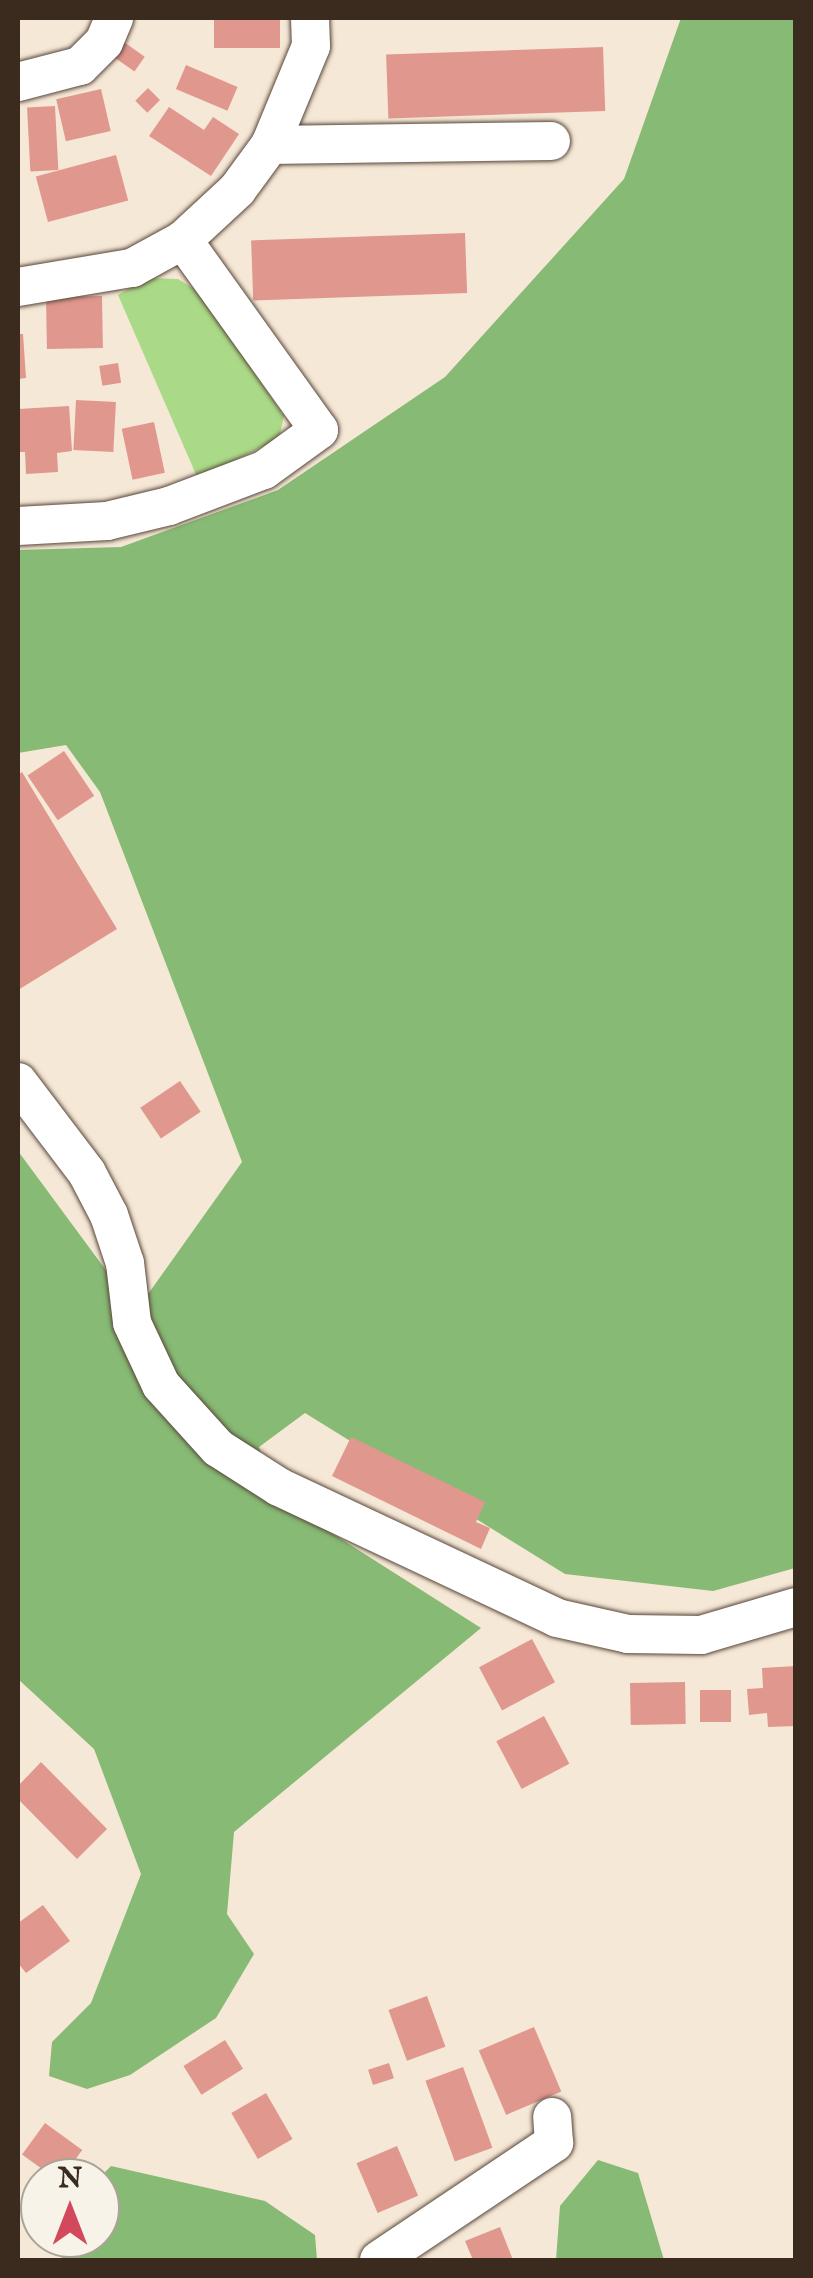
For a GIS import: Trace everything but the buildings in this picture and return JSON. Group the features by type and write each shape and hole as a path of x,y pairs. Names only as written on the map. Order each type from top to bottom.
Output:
{"street":[{"path":"18,82 80,66 104,42 114,18"},
{"path":"18,286 132,268 183,240 237,190 270,144 311,46 310,18"},
{"path":"270,144 551,141"},
{"path":"18,526 107,520 169,506 264,470 319,430 183,240"},
{"path":"18,1082 110,1215 125,1263 132,1323 161,1385 218,1448 280,1486 557,1618 628,1634 701,1635 796,1607"},
{"path":"379,2260 554,2142 552,2117"}],"green space":[{"path":"681,18 795,18 795,1568 713,1591 565,1574 305,1413 259,1447 275,1497 481,1628 234,1832 227,1914 254,1954 216,2018 130,2075 87,2089 49,2076 52,2042 91,2003 141,1874 94,1749 18,1679 18,1151 136,1311 242,1162 100,792 66,745 18,753 18,550 121,547 278,490 445,377 624,179"},
{"path":"148,278 178,279 199,292 284,416 279,438 198,479 118,295"},
{"path":"598,2160 638,2173 664,2260 556,2260 560,2206"},
{"path":"120,2168 265,2201 315,2235 317,2260 61,2260 120,2258"}]}
